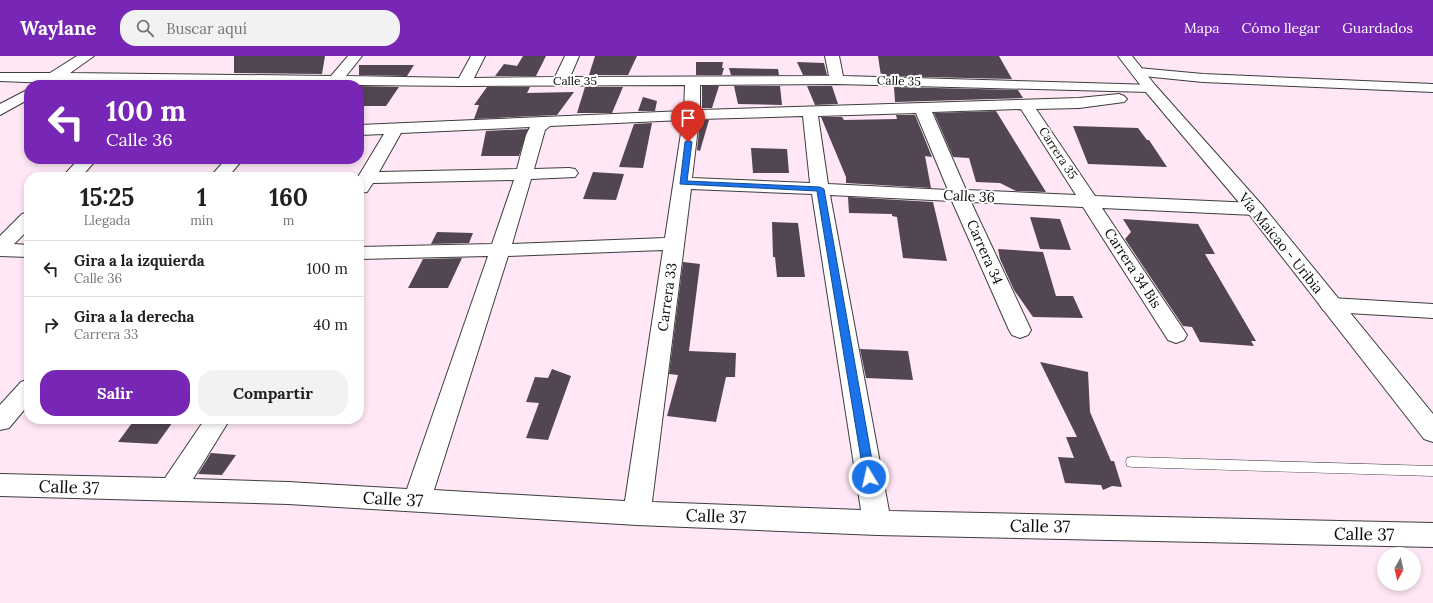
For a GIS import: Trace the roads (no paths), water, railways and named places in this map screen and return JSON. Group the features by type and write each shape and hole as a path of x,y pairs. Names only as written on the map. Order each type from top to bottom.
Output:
{"street":[{"path":"50,80 88,56"},
{"path":"336,80 355,56"},
{"path":"464,82 478,56"},
{"path":"561,81 572,56"},
{"path":"832,56 837,80"},
{"name":"Vía Maicao - Uribia","path":"1125,56 1153,91 1255,209 1433,432"},
{"path":"1138,72 1203,78 1433,88"},
{"name":"Calle 35","path":"0,77 36,80"},
{"name":"Calle 35","path":"364,81 837,80 1153,91"},
{"name":"Carrera 33","path":"637,513 692,115 693,81"},
{"name":"Calle 35","path":"364,130 692,115 1079,103 1153,91"},
{"path":"0,110 24,96"},
{"name":"Carrera 35","path":"1026,105 1089,201"},
{"name":"Carrera 34","path":"922,108 959,196 1020,330"},
{"path":"810,112 820,189 877,523"},
{"path":"417,500 524,176 534,135 538,127 547,121"},
{"path":"364,183 395,129"},
{"path":"76,172 84,164"},
{"path":"223,172 231,164"},
{"path":"364,185 569,173"},
{"name":"Calle 36","path":"683,183 1255,209"},
{"name":"Carrera 34 Bis","path":"1089,201 1176,335"},
{"path":"0,248 24,223"},
{"path":"364,253 675,244"},
{"path":"0,248 24,250"},
{"path":"1331,305 1433,311"},
{"path":"0,421 24,394"},
{"path":"172,490 215,424"},
{"name":"Calle 37","path":"0,485 288,493 637,513 877,523 1433,535"}],"lane":[{"path":"1132,462 1433,471"}]}
